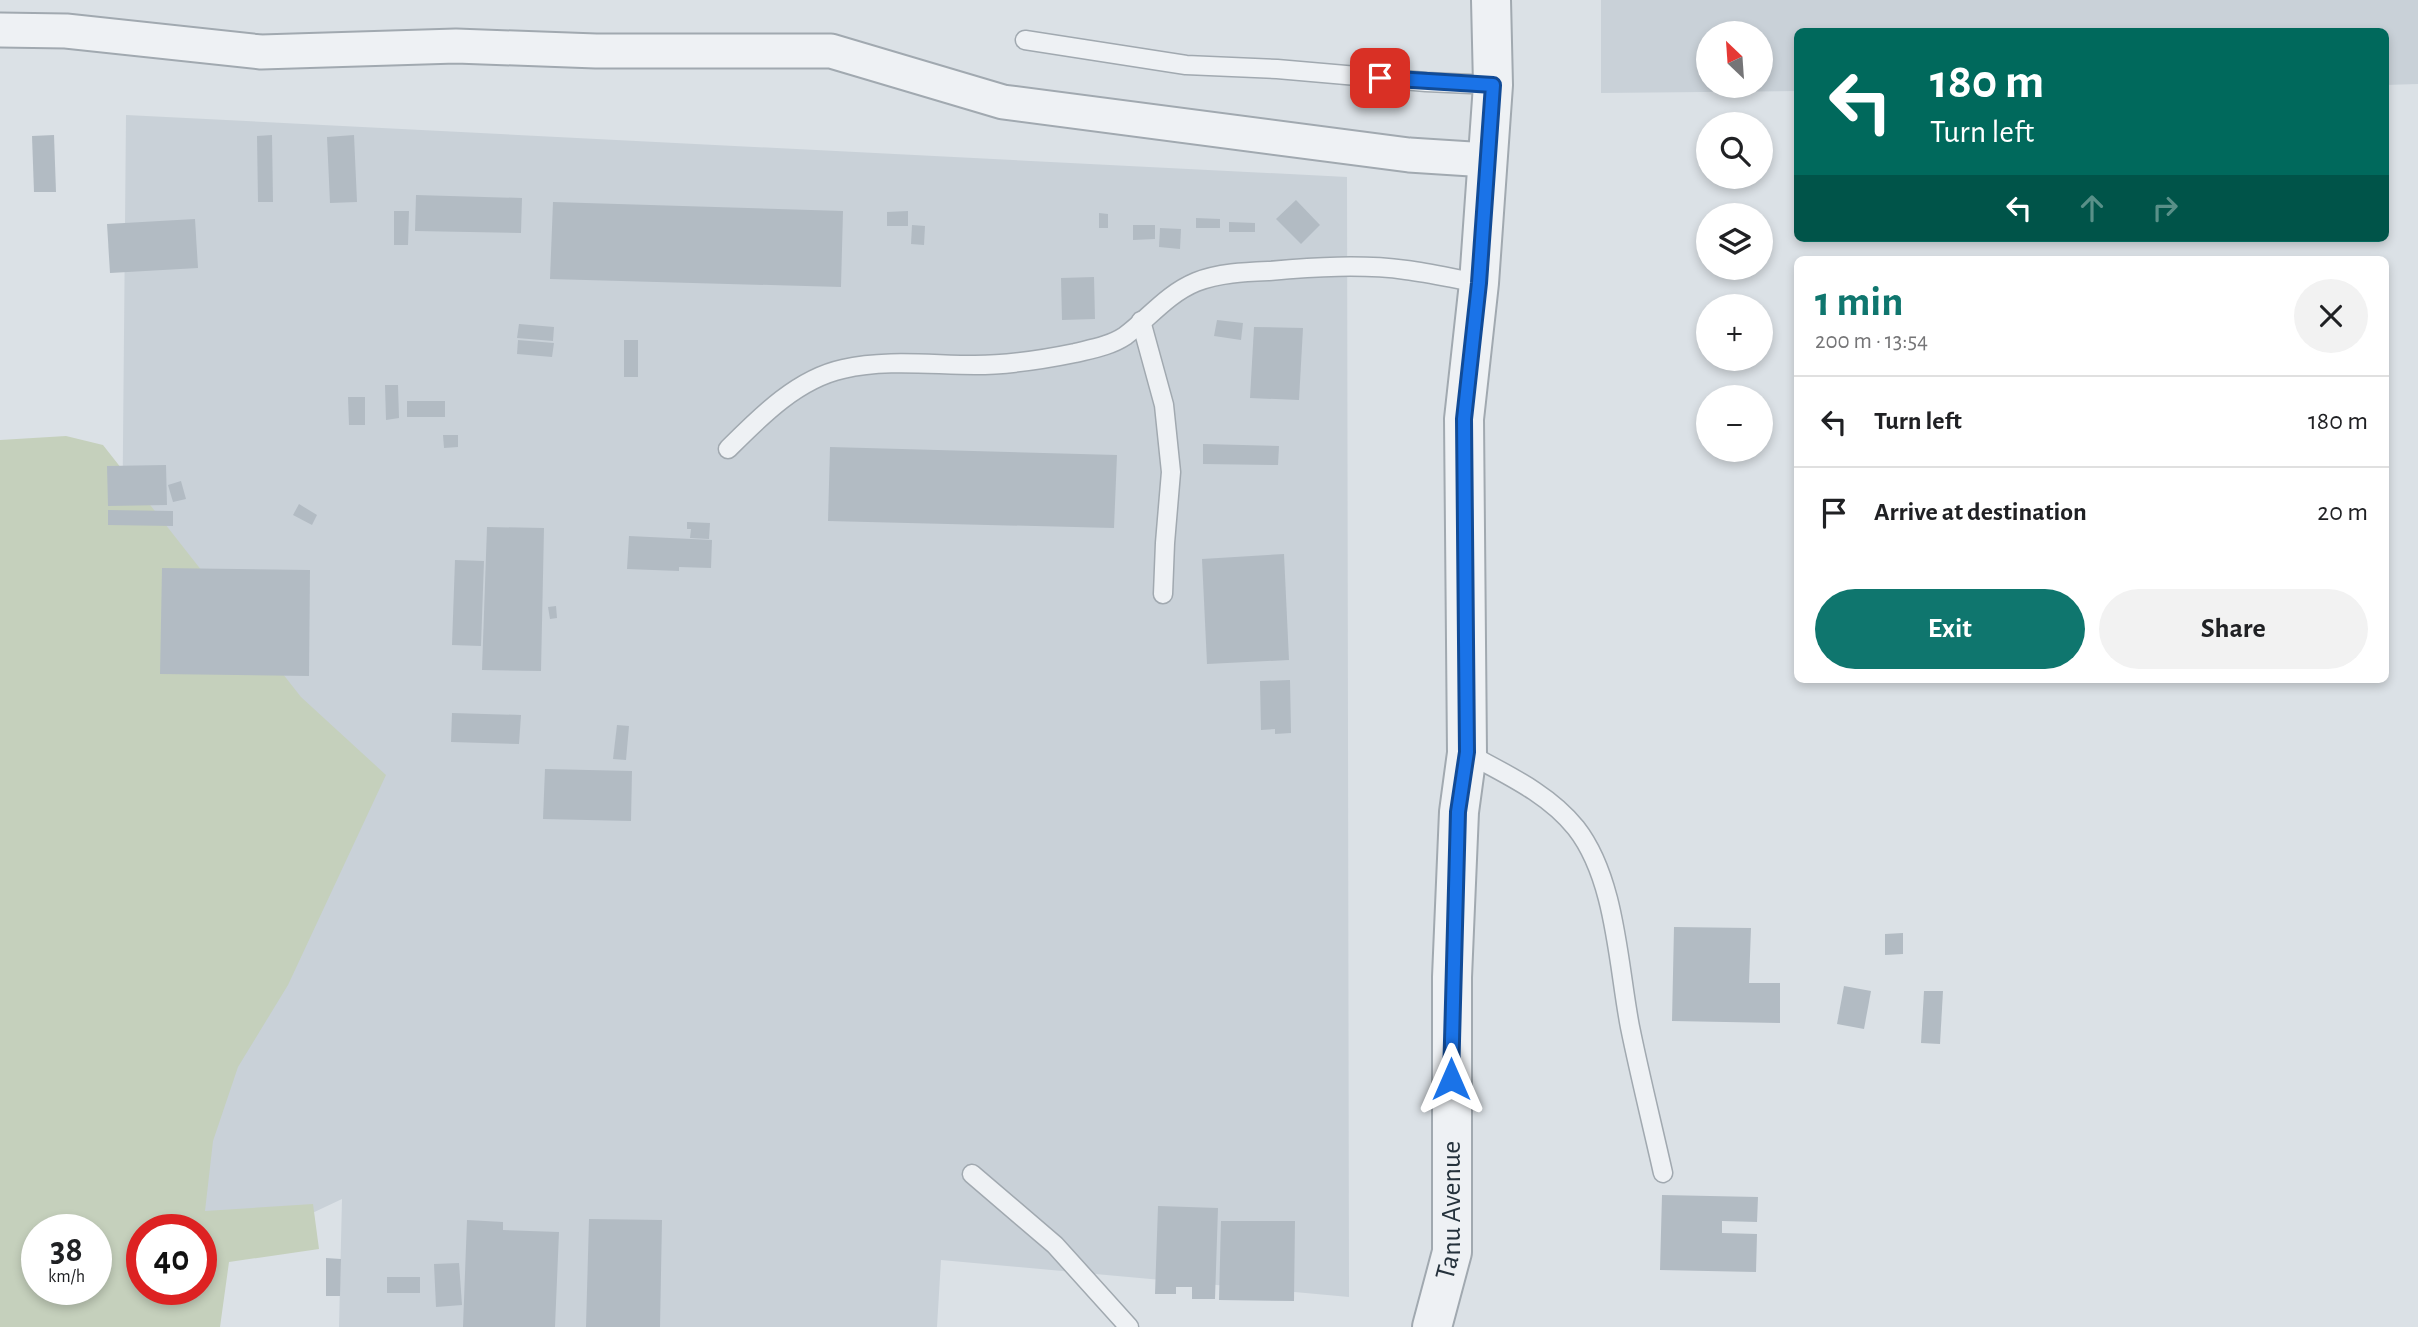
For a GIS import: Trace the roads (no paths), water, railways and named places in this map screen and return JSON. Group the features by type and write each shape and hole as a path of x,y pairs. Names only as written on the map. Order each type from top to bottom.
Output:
{"street":[{"name":"Tanu Avenue","path":"1432,1327 1452,1252 1452,977 1458,812 1467,752 1464,419 1479,283 1493,85 1491,0"},
{"path":"0,30 66,31 261,52 456,46 609,52 831,51 1003,102 1409,155 1487,160"}],"lane":[{"path":"1026,40 1186,65 1493,85"},
{"path":"728,449 761,416 787,396 842,369 874,364 1026,363 1112,343 1179,291 1196,282 1230,274 1367,267 1406,270 1479,283"},
{"path":"1141,321 1164,405 1171,461 1163,594"},
{"path":"1467,752 1534,790 1566,817 1581,836 1597,868 1614,922 1631,1031 1663,1173"},
{"path":"972,1174 1055,1245 1129,1327"}]}
